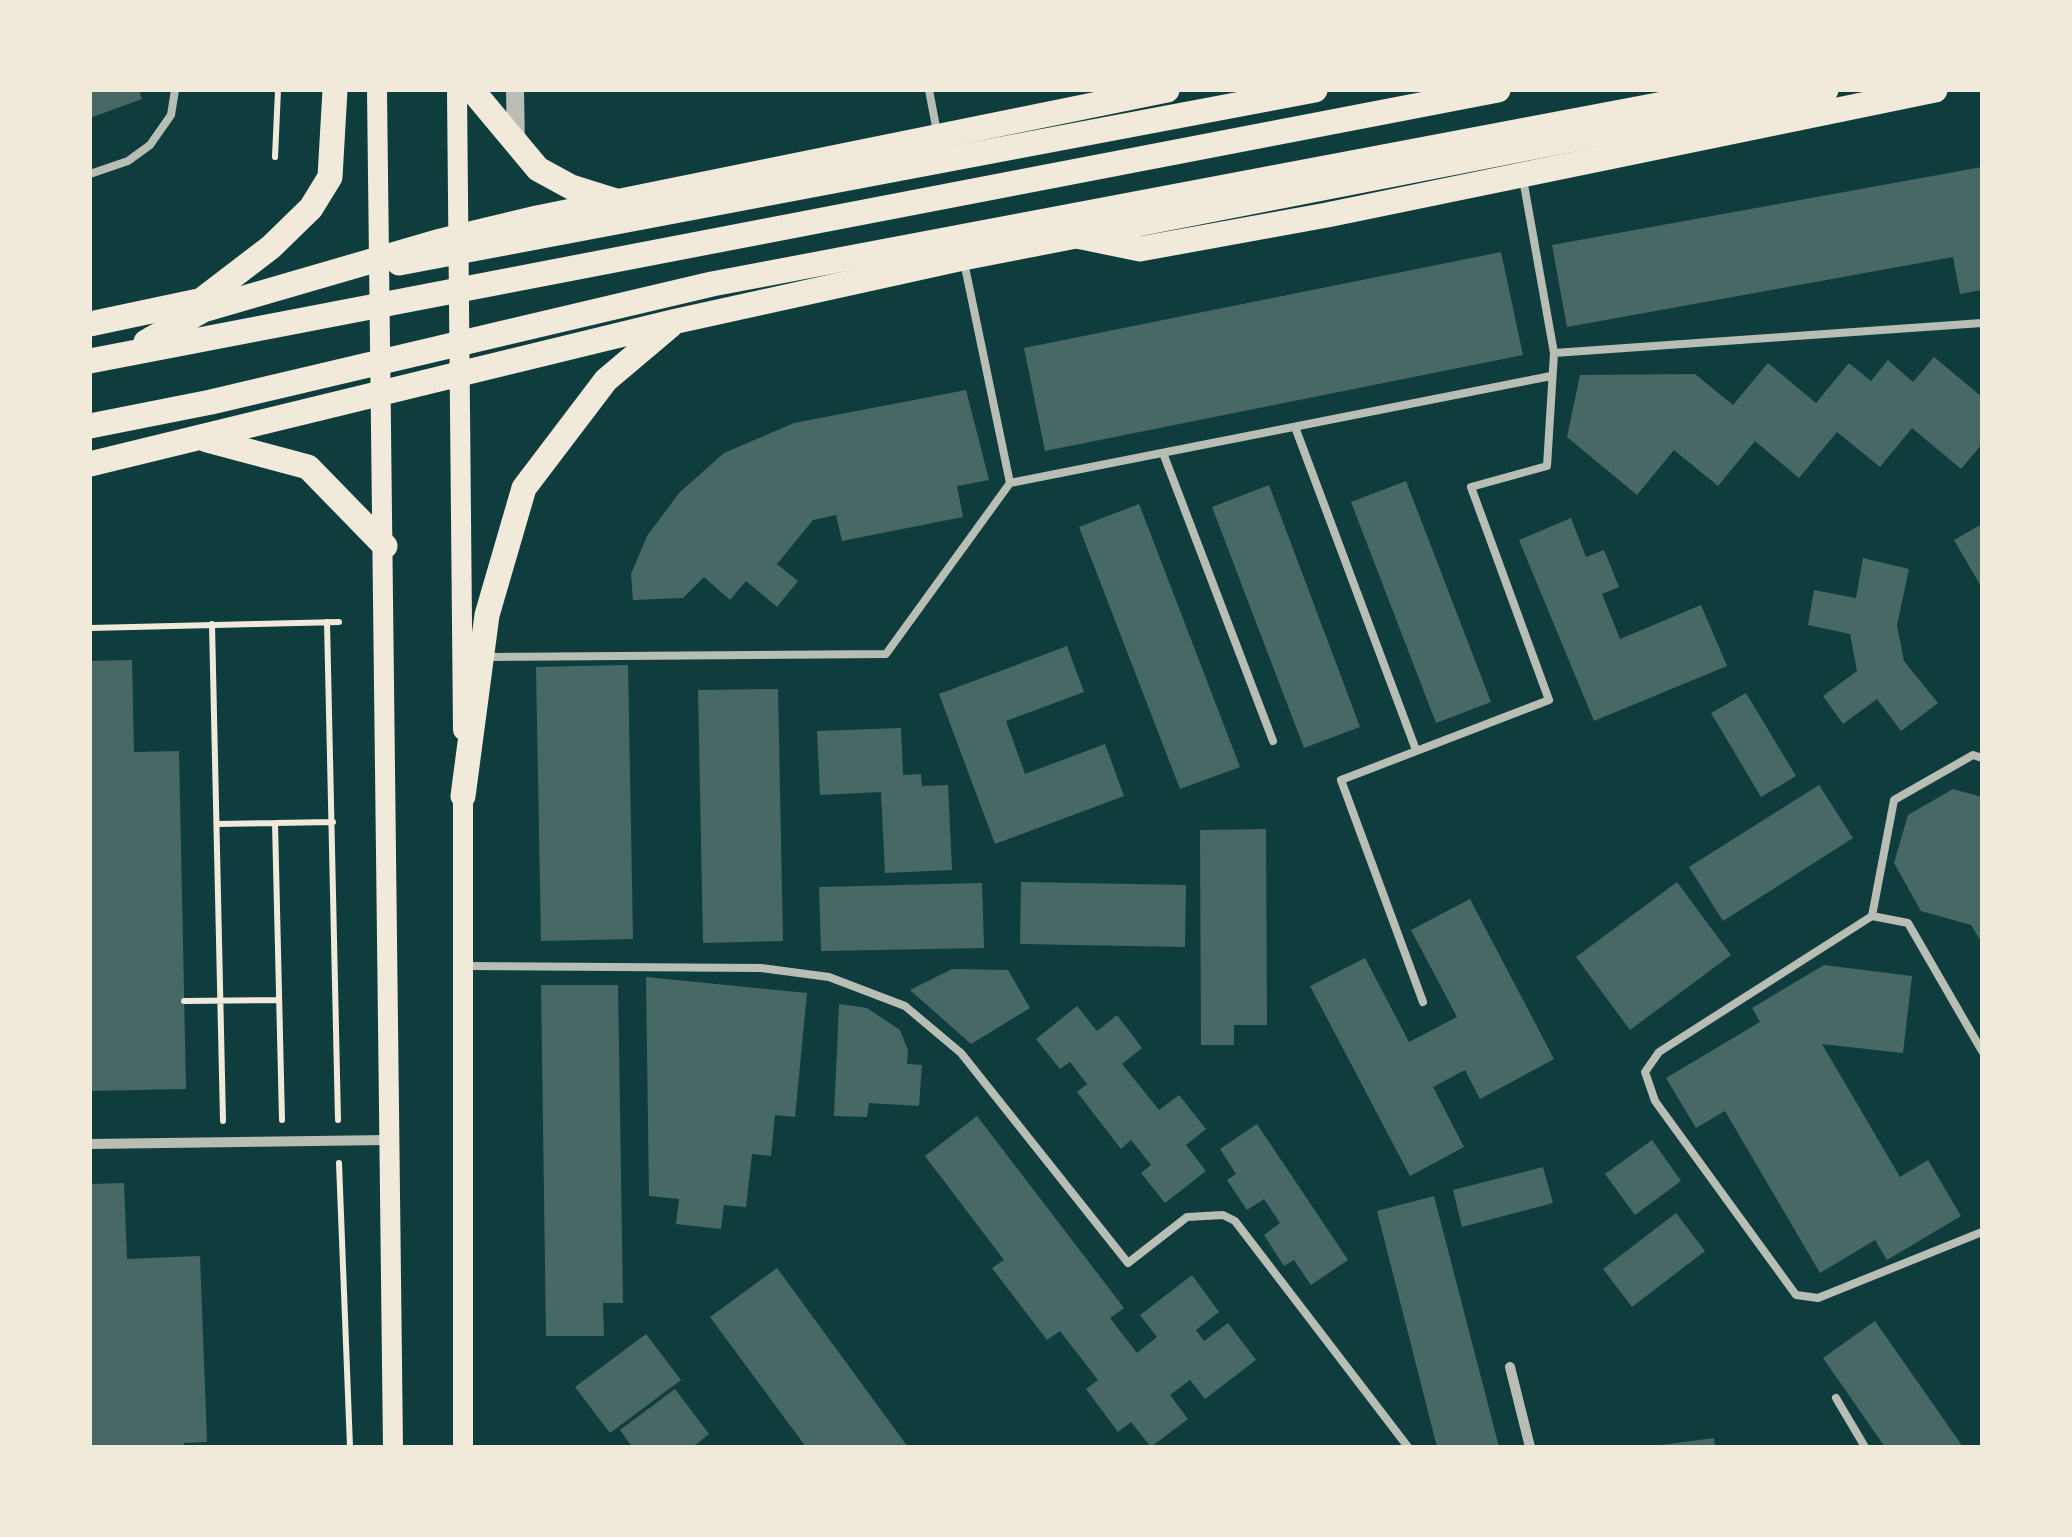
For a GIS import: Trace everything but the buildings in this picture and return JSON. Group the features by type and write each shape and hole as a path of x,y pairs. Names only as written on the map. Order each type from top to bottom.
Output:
{"main road":[{"path":"201,300 271,247 311,208 330,176 334,90"},
{"path":"376,90 393,1447"},
{"path":"457,90 462,376 463,1447"},
{"path":"472,90 538,169 571,187 655,213"},
{"path":"127,352 203,310 405,250 537,218 1167,90"},
{"path":"90,324 655,213 1315,90"},
{"path":"90,361 1498,90"},
{"path":"90,426 211,402 712,284 1737,90"},
{"path":"90,464 677,321 963,258 1826,90"},
{"path":"1072,235 1140,249 1327,215 1935,90"},
{"path":"463,796 487,615 524,488 606,380 677,321"},
{"path":"202,439 308,467 384,546"}],"street":[{"path":"516,147 518,91"},
{"path":"90,1144 390,1140"},
{"path":"1510,1367 1530,1447"}],"lane":[{"path":"90,174 128,160 150,145 171,114 175,90"},
{"path":"928,90 942,161"},
{"path":"1423,1002 1341,780 1549,700 1471,487 1547,466 1554,353 1518,150"},
{"path":"963,258 1010,483"},
{"path":"1554,353 1982,323"},
{"path":"482,658 886,654 1010,483 1551,376"},
{"path":"1295,427 1416,750"},
{"path":"1163,453 1274,740"},
{"path":"1872,916 1894,800 1973,755 1982,758"},
{"path":"1982,1050 1908,923 1872,916 1659,1052 1647,1065 1645,1082 1796,1294 1818,1298 1982,1232"},
{"path":"463,966 761,968 830,977 905,1006 962,1053 1128,1263 1187,1217 1223,1215 1235,1221 1408,1447"},
{"path":"1836,1398 1865,1447"}],"path":[{"path":"275,157 278,90"},
{"path":"327,622 338,1140 350,1447"},
{"path":"90,628 339,622"},
{"path":"212,624 223,1142"},
{"path":"216,824 333,822"},
{"path":"275,823 283,1141"},
{"path":"184,1001 279,1000"}]}
